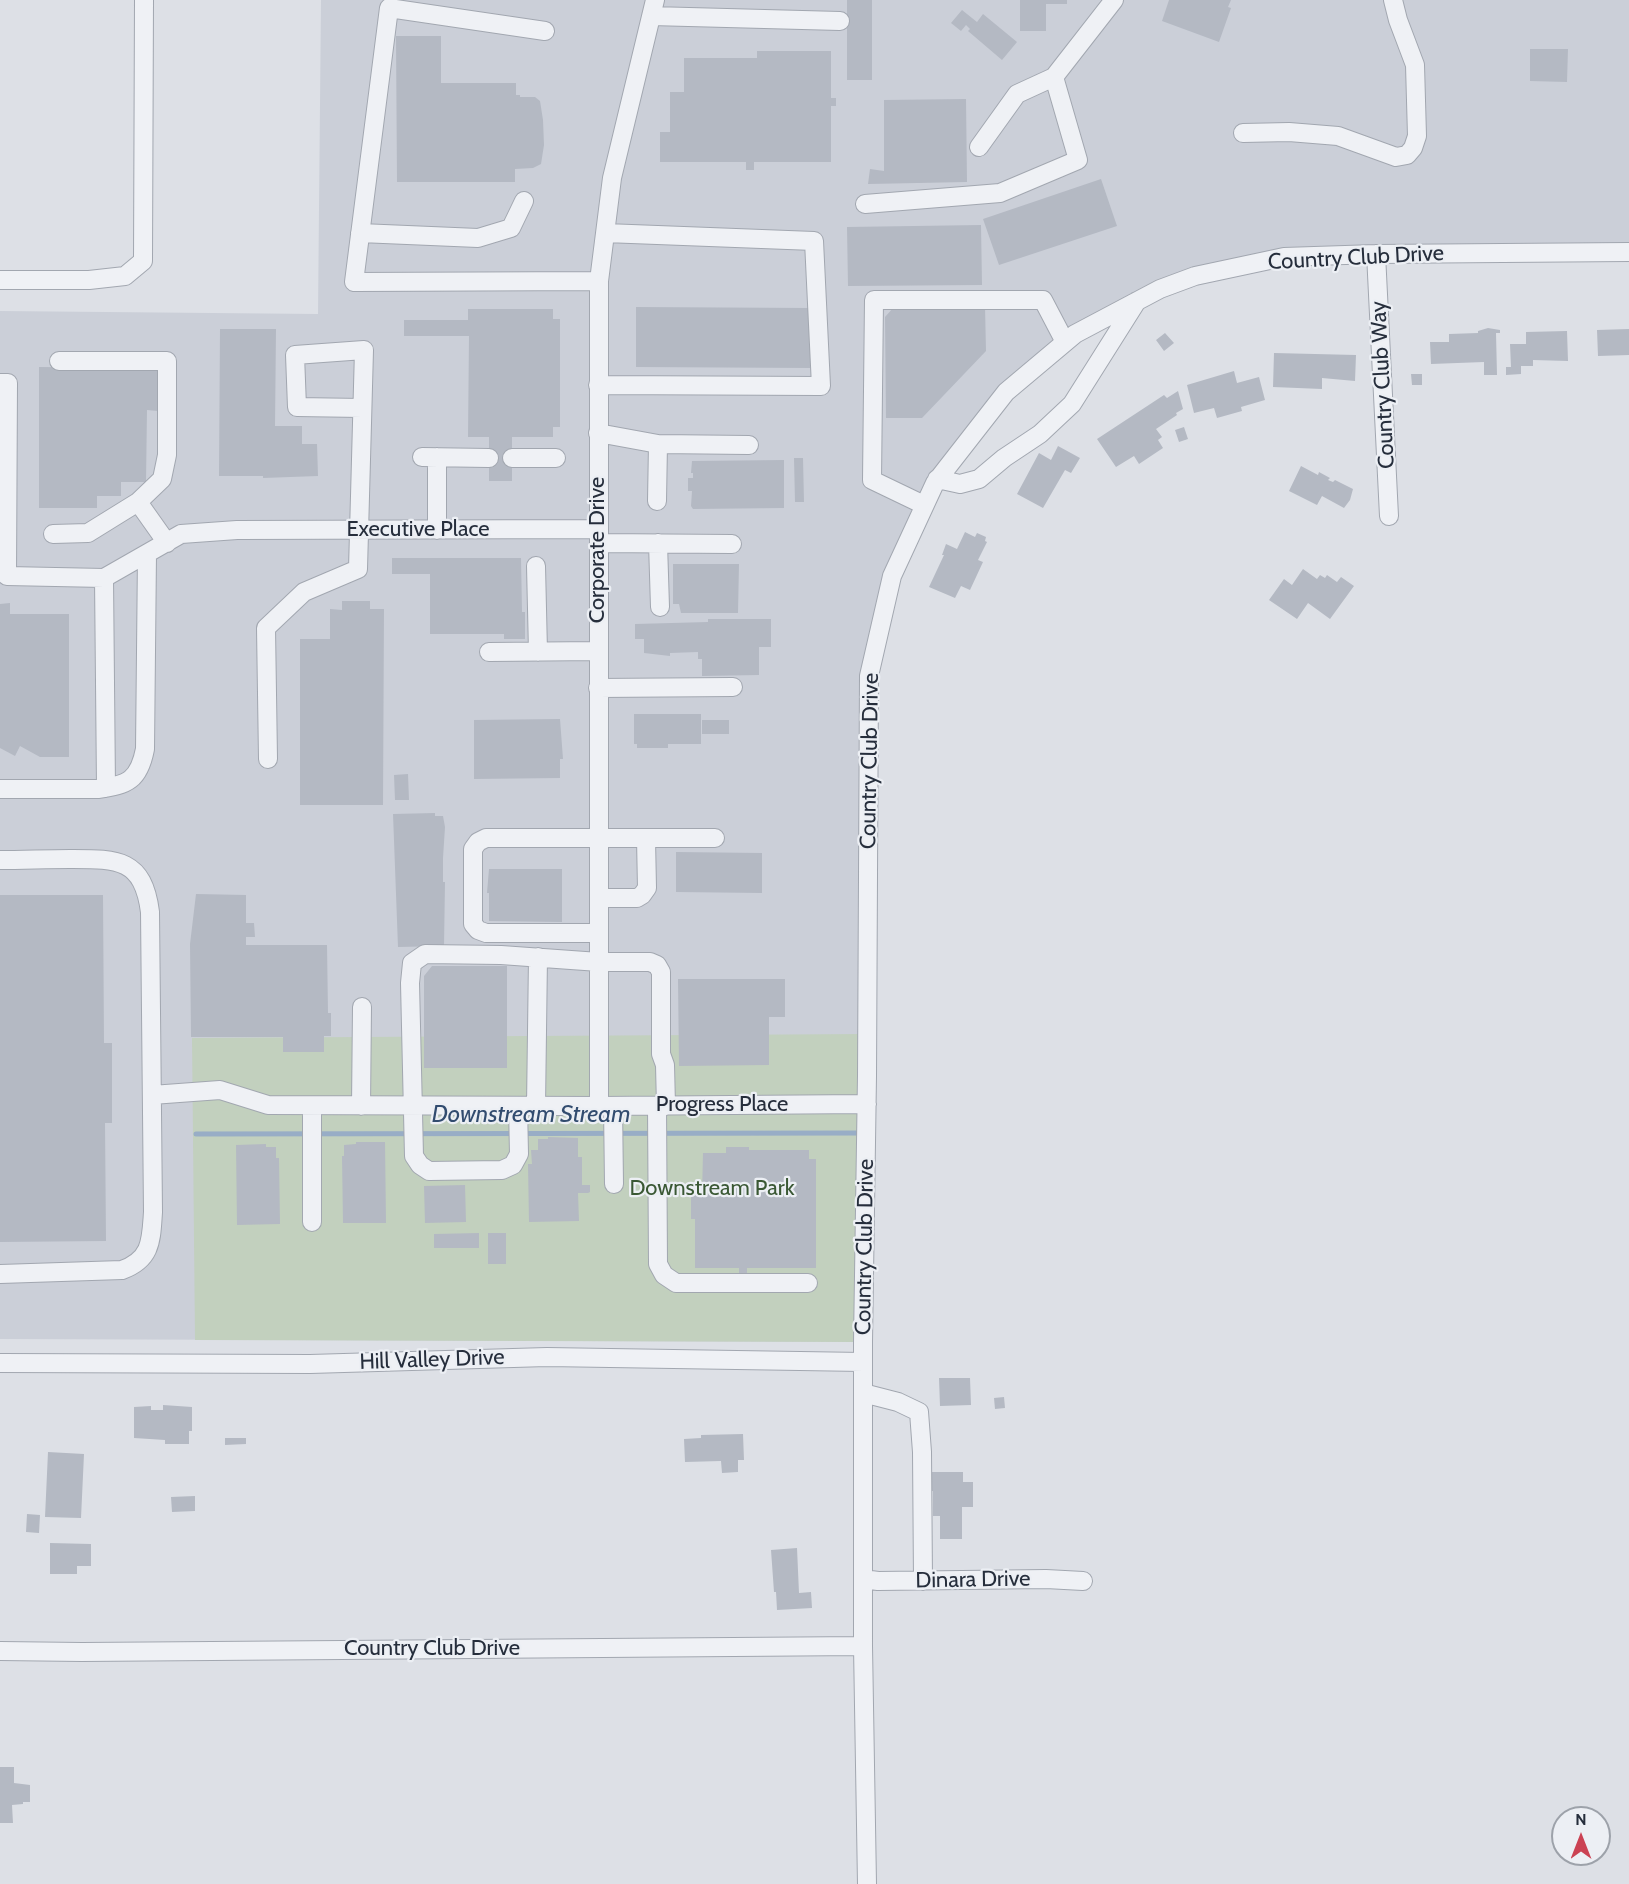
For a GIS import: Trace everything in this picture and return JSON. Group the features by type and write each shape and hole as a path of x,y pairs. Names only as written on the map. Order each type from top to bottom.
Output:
{"street":[{"path":"0,280 89,280 125,276 143,261 144,0"},
{"path":"979,147 1017,94 1054,77 1114,0"},
{"path":"1243,133 1289,132 1338,136 1396,157 1407,155 1413,148 1417,136 1415,65 1393,0"},
{"path":"653,8 840,21"},
{"name":"Corporate Drive","path":"614,1184 606,1106 599,962 598,386 600,281 612,178 653,8"},
{"path":"545,31 389,9 354,282 600,281"},
{"path":"865,204 1000,193 1078,160 1054,77"},
{"path":"360,233 478,238 511,228 524,201"},
{"path":"598,386 821,386 814,241 605,233"},
{"name":"Country Club Drive","path":"867,1884 863,1646 863,1362 869,676 892,576 924,505 937,479 1006,392 1065,342 1075,334 1160,289 1195,276 1284,257 1629,252"},
{"name":"Country Club Way","path":"1376,254 1389,516"},
{"path":"924,505 872,480 874,300 1043,300 1065,342"},
{"path":"937,479 960,484 979,479 1004,458 1040,434 1072,404 1137,301"},
{"path":"268,759 266,628 304,592 358,569 364,350 295,355 297,407 362,408"},
{"path":"53,534 88,533 138,502 162,479 167,455 167,360 59,360"},
{"path":"0,383 8,383 3,576 104,578 106,788"},
{"path":"598,434 658,444 749,445"},
{"path":"657,501 658,444"},
{"path":"437,530 429,457 489,458"},
{"path":"512,458 556,458"},
{"path":"138,502 166,543"},
{"name":"Executive Place","path":"104,578 182,534 237,530 437,530 599,536 658,543 732,544"},
{"path":"658,543 660,607"},
{"path":"0,789 106,788 134,780 142,764 145,749 147,554"},
{"path":"536,566 538,652"},
{"path":"489,652 598,651"},
{"path":"598,688 733,687"},
{"path":"599,933 486,933 478,930 473,924 473,849 478,842 486,838 715,838"},
{"path":"599,898 637,898 642,895 647,888 646,839"},
{"path":"0,860 110,859 127,867 144,884 150,912 153,1212 148,1249 143,1258 134,1266 122,1270 0,1274"},
{"path":"538,957 527,1106 519,1154 513,1165 502,1170 429,1171 420,1166 414,1156 410,983 412,963 425,954 538,957 599,962 650,962 657,965 661,972 661,1054 665,1065 658,1264 664,1275 676,1283 808,1283"},
{"path":"361,1106 362,1007"},
{"name":"Progress Place","path":"152,1095 220,1090 268,1105 312,1106 867,1104"},
{"path":"312,1106 312,1222"},
{"name":"Hill Valley Drive","path":"0,1363 287,1364 547,1357 863,1362"},
{"path":"863,1393 898,1402 919,1412 922,1452 923,1581"},
{"name":"Dinara Drive","path":"863,1579 879,1581 1046,1579 1083,1581"},
{"name":"Country Club Drive","path":"0,1651 863,1646"}],"shaded area":[{"path":"321,0 1629,0 1629,246 1325,254 1176,283 1053,351 936,483 872,656 866,1342 0,1339 0,311 318,314"}],"green space":[{"name":"Downstream Park","path":"867,1034 863,1342 195,1340 192,1038"}],"building":[{"path":"847,0 872,0 872,80 847,80"},
{"path":"1020,0 1067,0 1067,4 1046,4 1046,31 1020,31"},
{"path":"1169,0 1231,0 1228,7 1231,8 1219,42 1162,21"},
{"path":"962,10 977,22 983,14 1017,42 1002,60 968,31 970,29 966,25 961,31 951,23"},
{"path":"396,36 441,36 441,83 516,83 516,95 535,97 540,101 544,145 541,164 533,168 515,169 515,182 397,182"},
{"path":"1530,49 1568,49 1567,82 1530,81"},
{"path":"757,51 831,51 831,98 836,98 836,106 831,106 831,162 754,162 754,170 746,170 746,162 660,162 660,132 670,132 670,92 684,92 684,58 757,58"},
{"path":"966,99 967,182 868,184 870,169 884,171 884,100"},
{"path":"1101,179 1117,226 999,265 983,219"},
{"path":"981,225 982,285 848,286 847,227"},
{"path":"985,306 986,351 922,418 886,418 885,317 894,307"},
{"path":"636,307 810,308 810,368 636,367"},
{"path":"468,309 553,309 553,319 560,319 560,427 553,427 553,437 512,437 512,481 489,481 489,437 468,437 469,336 404,336 404,320 468,320"},
{"path":"1488,328 1500,330 1500,333 1496,333 1497,375 1484,375 1484,362 1431,364 1430,342 1449,342 1449,334 1478,333"},
{"path":"220,329 276,329 275,426 302,426 302,444 317,444 318,476 263,478 263,476 219,476"},
{"path":"1629,329 1629,355 1598,356 1597,330"},
{"path":"1567,331 1568,361 1533,360 1533,366 1521,366 1521,374 1506,375 1506,367 1511,367 1510,344 1526,344 1526,332"},
{"path":"1165,333 1174,343 1164,351 1156,340"},
{"path":"1274,353 1356,355 1355,381 1322,378 1322,389 1273,387"},
{"path":"39,367 158,370 158,411 147,410 146,482 121,482 121,496 97,496 97,508 39,508"},
{"path":"1234,371 1237,383 1259,377 1265,400 1241,407 1242,411 1217,418 1214,408 1194,413 1187,385"},
{"path":"1411,374 1422,374 1422,385 1412,385"},
{"path":"1178,391 1183,409 1156,429 1162,437 1158,440 1163,448 1139,464 1134,456 1116,467 1097,439 1164,395 1167,398"},
{"path":"1184,427 1188,439 1179,442 1175,430"},
{"path":"1058,446 1080,458 1071,473 1065,470 1043,508 1017,494 1039,453 1051,460"},
{"path":"794,458 803,458 804,502 795,502"},
{"path":"784,460 784,508 693,509 691,506 692,491 688,491 688,478 693,478 692,461"},
{"path":"1301,466 1318,475 1319,472 1330,478 1328,480 1333,482 1335,480 1353,489 1350,500 1344,508 1322,496 1317,505 1289,491"},
{"path":"965,532 975,537 977,533 986,537 987,542 978,560 983,562 970,590 961,586 955,598 929,587 944,555 942,555 946,544 957,549"},
{"path":"392,558 521,558 525,639 504,639 504,634 430,634 430,574 392,574"},
{"path":"673,564 739,564 738,613 681,613 679,604 673,604"},
{"path":"1303,569 1317,579 1320,575 1325,578 1327,575 1337,582 1341,577 1354,586 1330,619 1308,603 1297,619 1269,600 1284,579 1292,585"},
{"path":"342,601 370,601 370,609 384,609 383,805 300,805 300,639 330,639 330,609 342,610"},
{"path":"10,603 10,614 69,614 69,757 40,757 20,746 15,756 0,748 0,604"},
{"path":"708,619 771,619 771,647 759,647 759,675 702,676 702,659 698,659 698,652 670,653 670,656 644,653 644,639 635,639 635,624 708,622"},
{"path":"634,714 701,714 701,744 668,744 668,748 637,748 637,744 634,744"},
{"path":"560,719 563,759 560,759 560,778 474,779 474,720"},
{"path":"702,720 729,720 729,734 702,734"},
{"path":"408,774 409,800 395,800 394,775"},
{"path":"435,813 435,816 443,816 445,827 444,946 398,947 393,814"},
{"path":"676,852 762,853 762,893 676,892"},
{"path":"489,869 562,869 562,922 489,921 489,893 487,893"},
{"path":"196,894 246,895 246,923 254,923 255,937 246,937 246,945 327,945 328,1013 331,1013 331,1036 324,1036 324,1052 283,1052 283,1037 191,1037 190,944"},
{"path":"0,895 103,895 104,1043 112,1043 112,1123 105,1123 106,1241 0,1242"},
{"path":"432,966 507,966 507,1068 424,1068 424,976"},
{"path":"678,979 785,979 785,1017 769,1017 769,1065 679,1066"},
{"path":"548,1137 578,1138 578,1157 582,1157 582,1185 590,1185 590,1192 578,1193 579,1221 529,1222 528,1164 532,1164 531,1150 538,1150 538,1139 548,1139"},
{"path":"356,1142 385,1142 386,1223 343,1223 342,1156 344,1156 344,1145 356,1144"},
{"path":"266,1144 266,1147 276,1147 276,1158 279,1158 280,1224 237,1225 236,1145"},
{"path":"726,1147 749,1147 749,1150 809,1150 809,1159 816,1159 816,1268 747,1268 747,1279 739,1279 739,1268 695,1268 695,1219 691,1219 691,1195 702,1195 703,1153 726,1153"},
{"path":"465,1185 466,1222 425,1223 424,1186"},
{"path":"479,1233 479,1248 434,1248 434,1234"},
{"path":"488,1233 506,1233 506,1264 488,1264"},
{"path":"939,1378 970,1378 971,1405 940,1406"},
{"path":"1004,1397 1005,1408 995,1409 994,1398"},
{"path":"163,1405 192,1407 192,1431 189,1431 189,1444 165,1444 165,1440 134,1438 134,1407 151,1406 151,1410 163,1410"},
{"path":"743,1434 744,1460 738,1460 738,1472 722,1473 721,1461 685,1462 684,1439 701,1438 701,1435"},
{"path":"225,1438 246,1438 246,1444 225,1445"},
{"path":"48,1452 84,1454 81,1518 45,1517"},
{"path":"928,1472 963,1472 963,1482 973,1482 973,1507 962,1507 962,1539 940,1539 940,1516 933,1516 933,1491 928,1491"},
{"path":"195,1496 195,1511 172,1512 171,1497"},
{"path":"27,1514 40,1515 39,1533 26,1532"},
{"path":"50,1543 91,1544 91,1566 77,1566 77,1574 50,1574"},
{"path":"797,1548 799,1593 811,1592 812,1608 777,1610 771,1550"},
{"path":"0,1767 14,1767 14,1783 30,1785 30,1802 12,1805 13,1823 0,1823"}],"waterway":[{"name":"Downstream Stream","path":"196,1134 862,1133"}]}
